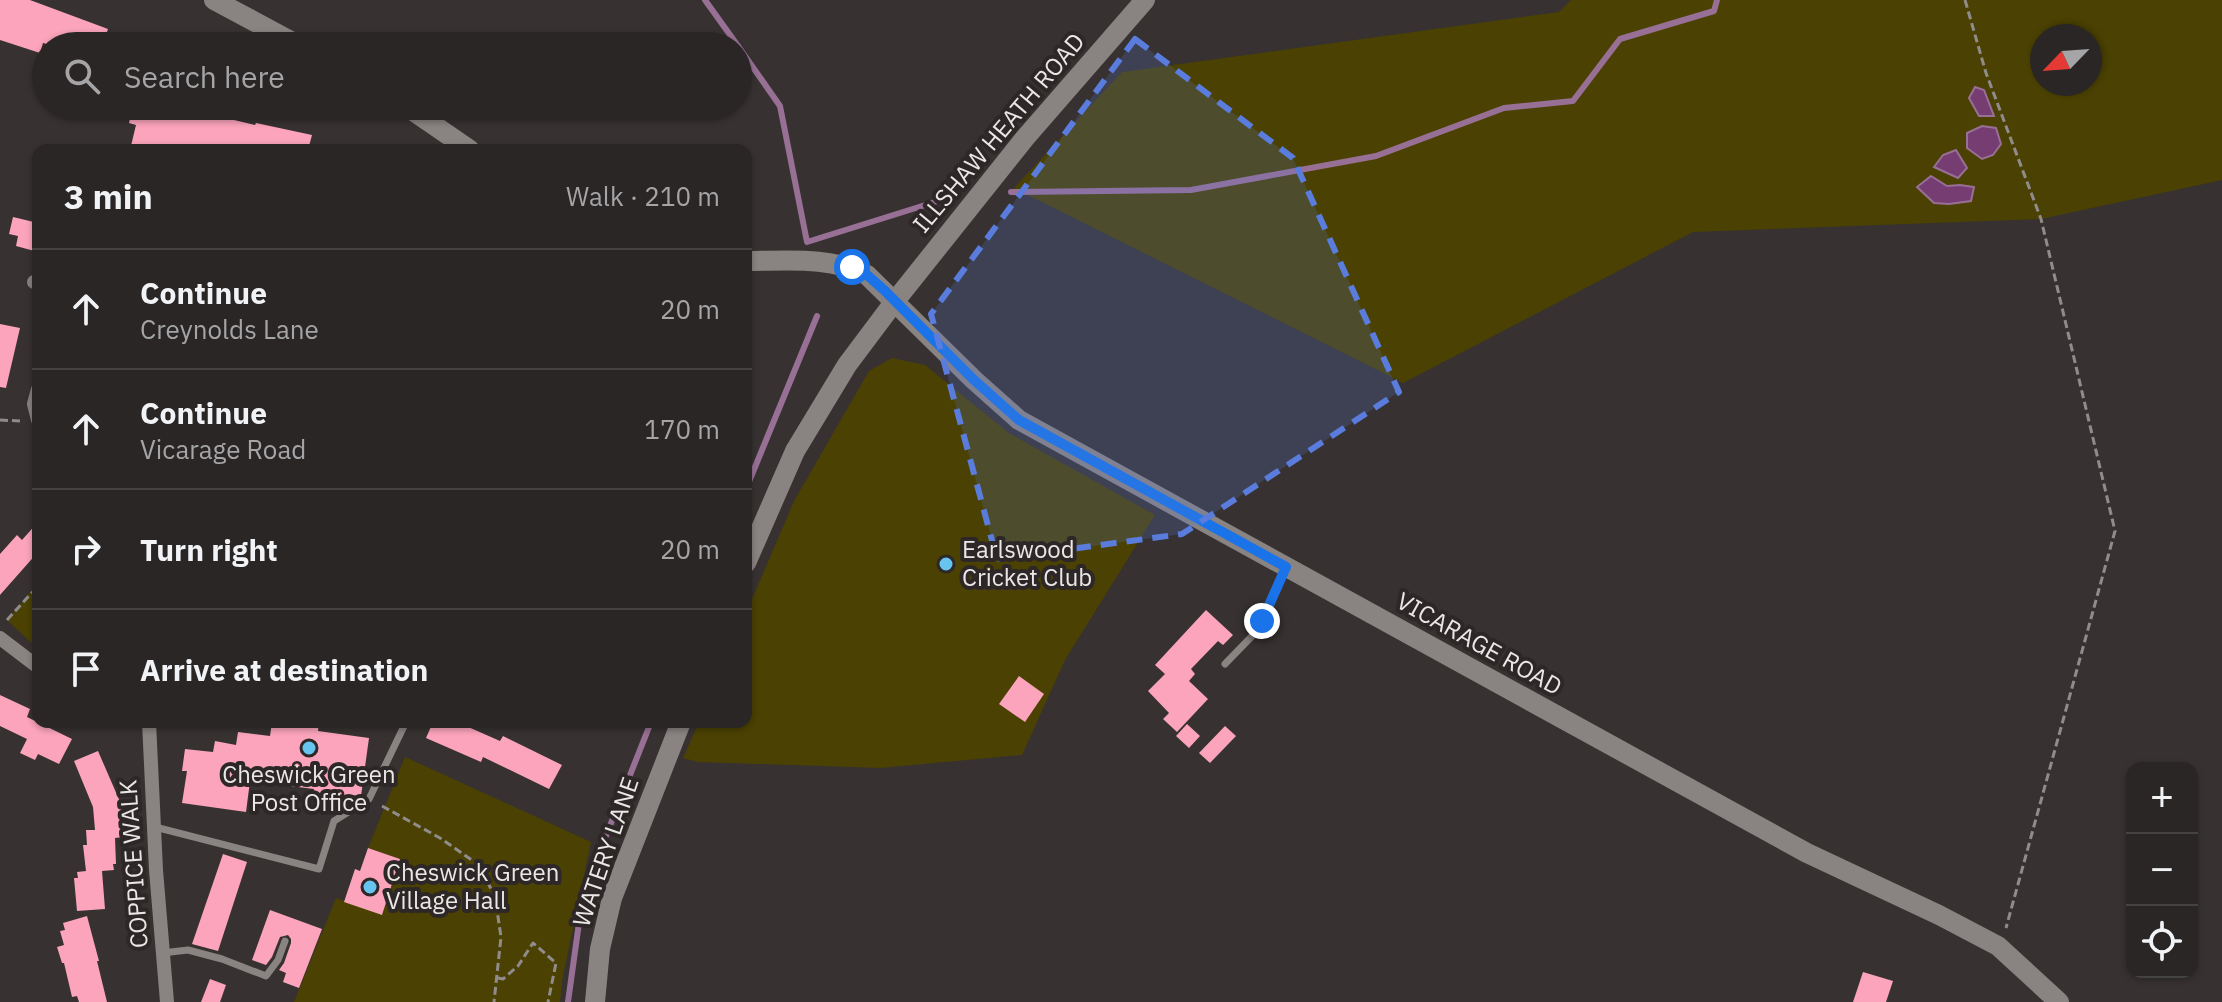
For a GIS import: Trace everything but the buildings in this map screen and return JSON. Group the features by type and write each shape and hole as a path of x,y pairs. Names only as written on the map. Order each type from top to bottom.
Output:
{"street":[{"path":"214,0 274,32"},
{"name":"ILLSHAW HEATH ROAD","path":"895,301 1025,138 1145,0"},
{"path":"426,120 461,144"},
{"name":"VICARAGE ROAD","path":"752,261 817,262 852,267 867,275 1019,420 1807,853 1998,946 2059,1002"},
{"path":"752,549 795,451 847,365 895,301"},
{"path":"0,638 32,662"},
{"name":"COPPICE WALK","path":"149,728 153,826 167,1002"},
{"name":"WATERY LANE","path":"595,1002 600,949 612,898 679,728"}],"lane":[{"path":"1225,664 1255,633 1286,567"},
{"path":"153,826 319,869 334,821 369,799 403,728"},
{"path":"162,953 188,950 266,976 278,960 285,941"}],"path":[{"path":"1965,0 1986,73 2041,219 2115,531 2005,932 1998,946"},
{"path":"0,420 32,421"},
{"path":"7,620 32,593"},
{"path":"369,799 440,838 479,865 495,897 501,937 494,1002"},
{"path":"498,978 503,979 518,966 533,943 556,963 548,1002"}],"highlighted area":[{"path":"1135,39 1293,158 1399,392 1182,534 997,559 931,314"}],"shaded area":[{"path":"1571,0 2222,0 2222,180 2041,219 1693,232 1403,383 1014,188 1122,72 1559,12"},
{"path":"1975,87 1984,90 1994,116 1979,116 1969,98"},
{"path":"1982,126 1996,128 2001,144 1993,155 1982,159 1967,148 1967,133"},
{"path":"1956,150 1967,168 1958,178 1934,167 1943,155"},
{"path":"1931,176 1947,186 1974,187 1971,201 1934,203 1917,187"},
{"name":"Earlswood Cricket Club","path":"892,358 925,365 1009,433 1155,515 1065,660 1022,755 880,768 698,762 683,758 696,728 752,728 752,599 794,501 869,371"},
{"path":"32,590 32,643 7,620"},
{"path":"405,757 591,842 560,1002 294,1002 336,898 382,914 400,859 368,848"}],"waterway":[{"path":"705,0 728,32"},
{"path":"1011,192 1191,190 1376,156 1504,108 1573,101 1620,39 1714,11 1717,0"},
{"path":"752,66 780,106 807,242 935,202"},
{"path":"752,474 817,316"},
{"path":"568,1002 583,894 649,728"}],"place":[{"name":"Earlswood Cricket Club","path":"946,564"},
{"name":"Cheswick Green Post Office","path":"309,748"},
{"name":"Cheswick Green Village Hall","path":"370,887"}],"route":[{"path":"852,267 884,290 974,380 1019,420 1286,567 1262,621"}]}
